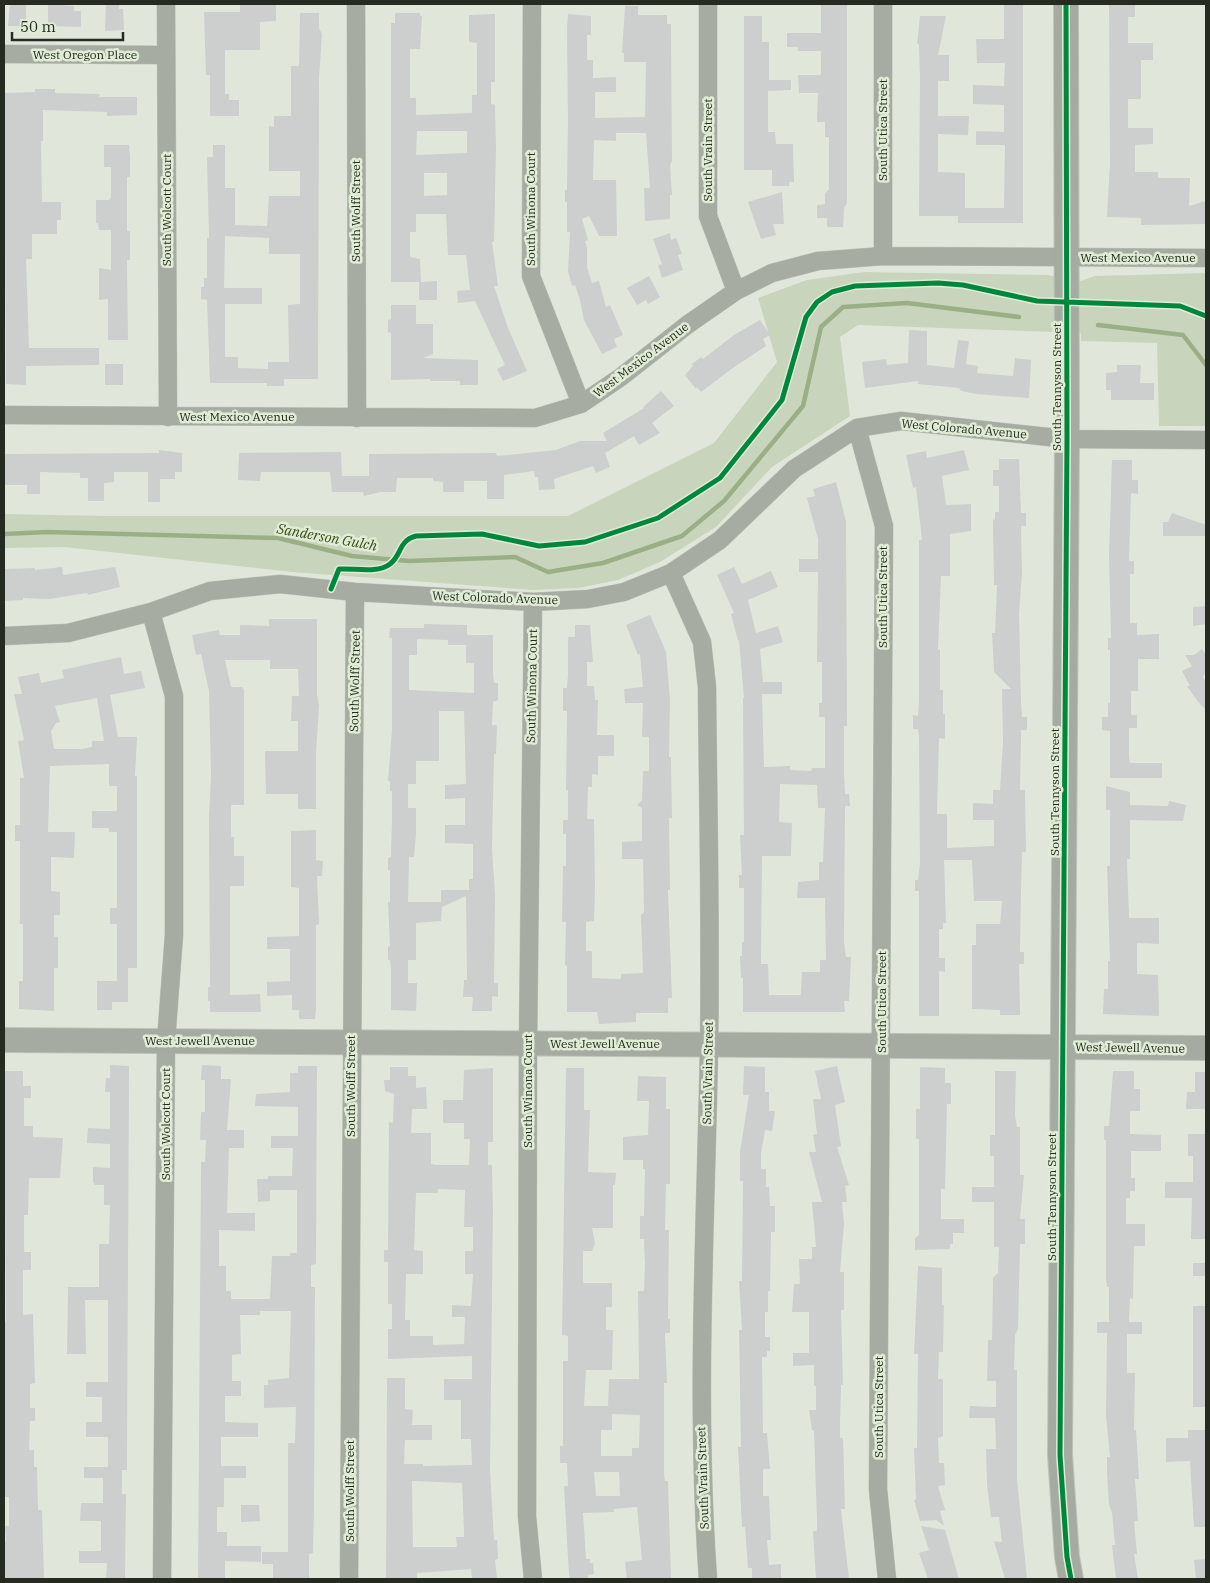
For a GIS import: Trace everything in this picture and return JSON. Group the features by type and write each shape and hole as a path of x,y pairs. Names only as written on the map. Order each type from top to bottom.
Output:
{"street":[{"name":"South Wolcott Court","path":"166,4 168,417"},
{"name":"South Wolff Street","path":"356,4 357,418"},
{"name":"South Winona Court","path":"532,4 531,276 581,404"},
{"name":"South Vrain Street","path":"708,4 708,216 736,291"},
{"name":"South Utica Street","path":"883,4 883,256"},
{"name":"South Tennyson Street","path":"1066,4 1067,439 1060,1455 1067,1557 1071,1579"},
{"name":"West Oregon Place","path":"4,54 166,55"},
{"name":"West Mexico Avenue","path":"4,416 534,418 581,404 622,377 687,325 736,291 772,273 818,261 883,256 1206,258"},
{"name":"West Colorado Avenue","path":"4,636 68,633 151,612 210,591 280,584 356,592 533,602 588,600 624,592 671,572 720,540 794,469 857,428 901,421 1067,439 1206,440"},
{"name":"South Utica Street","path":"857,428 884,526 878,1489 887,1579"},
{"name":"South Vrain Street","path":"671,572 702,642 707,687 709,1044 701,1358 702,1498 708,1579"},
{"name":"South Wolff Street","path":"349,1579 351,1043 356,592"},
{"name":"South Winona Court","path":"533,602 528,1044 527,1516 533,1579"},
{"name":"South Wolcott Court","path":"151,612 174,696 174,935 166,1041 162,1579"},
{"name":"West Jewell Avenue","path":"4,1040 1206,1048"}],"green space":[{"path":"864,272 1047,275 1081,281 1095,276 1206,273 1206,426 1159,426 1157,343 1081,341 1081,333 858,325 840,337 850,416 772,467 716,527 660,562 618,580 578,588 533,590 292,572 64,547 4,548 4,514 107,516 568,516 714,443 777,362 758,298 807,280"}],"building":[{"path":"10,4 26,4 26,26 8,26"},
{"path":"48,4 74,6 74,11 81,11 81,27 48,26"},
{"path":"106,4 119,4 119,9 123,9 124,30 105,31"},
{"path":"240,4 276,4 276,21 260,22 260,50 225,50 225,94 229,94 229,100 239,100 239,116 210,116 210,75 206,75 204,12 240,12"},
{"path":"821,4 847,4 847,203 844,208 843,227 827,227 827,218 817,218 817,205 825,204 825,194 829,189 829,137 825,137 825,122 817,122 818,93 799,93 798,75 821,75 821,51 798,51 798,47 787,47 787,33 821,33"},
{"path":"1004,4 1023,4 1023,223 958,223 958,216 919,216 920,78 919,44 917,44 920,16 946,16 938,55 949,55 949,81 938,81 938,116 969,116 968,135 938,134 938,172 965,173 965,208 1004,208 1005,145 976,145 976,131 1004,132 1004,105 973,104 973,85 1004,86 1005,63 977,63 976,39 1004,39"},
{"path":"1109,4 1135,4 1135,17 1128,17 1128,43 1153,43 1153,60 1141,60 1141,99 1128,99 1128,128 1153,128 1153,144 1135,145 1135,172 1158,172 1158,178 1190,178 1189,206 1206,201 1206,224 1141,225 1141,218 1107,217 1110,163"},
{"path":"625,6 638,6 638,15 667,15 667,24 671,24 672,161 670,165 672,195 670,195 670,219 645,221 644,188 650,188 646,133 616,133 616,141 594,140 593,180 616,180 617,236 599,236 589,216 582,219 588,240 585,241 587,247 587,267 592,283 599,281 606,307 610,305 623,335 614,339 617,347 602,354 584,320 580,300 575,285 572,286 568,271 570,232 567,232 567,202 565,202 565,190 567,190 568,121 567,28 568,14 591,16 591,35 587,35 587,60 593,60 593,78 616,77 616,92 595,92 595,118 645,117 646,62 624,62 624,53 622,53"},
{"path":"300,13 319,13 319,28 322,34 319,78 318,379 284,379 284,386 267,386 267,383 210,383 207,300 201,299 201,287 204,287 204,278 207,278 207,238 209,238 207,157 213,157 213,145 225,145 225,188 235,188 235,225 267,226 269,196 300,196 300,171 269,171 269,126 274,127 274,116 291,116 291,66 299,66","holes":["225,236 269,238 269,254 300,254 300,304 288,305 289,362 268,362 268,369 238,368 238,357 225,357 225,304 262,304 262,288 224,288"]},
{"path":"395,13 420,13 420,16 422,16 420,49 410,49 410,98 416,98 416,115 472,113 472,95 477,95 477,43 469,42 469,15 495,14 495,82 491,82 491,104 495,105 496,149 494,242 492,242 498,286 494,286 508,328 527,371 503,381 497,369 505,365 475,301 458,303 457,291 470,290 466,255 448,255 446,214 416,214 416,232 410,232 410,257 420,259 421,282 437,281 437,300 419,300 419,282 391,282 391,23 395,23","holes":["417,131 467,131 467,153 416,155","424,173 447,173 447,195 424,196"]},
{"path":"744,16 762,16 762,42 769,42 769,80 791,80 791,90 768,91 768,132 775,132 776,144 793,144 794,182 789,182 789,186 772,186 772,170 744,170"},
{"path":"35,89 55,89 55,93 100,94 99,97 137,97 137,115 107,116 107,112 43,110 43,141 41,141 42,202 61,202 61,220 57,220 57,234 32,234 32,259 26,259 29,348 99,348 99,365 26,366 26,385 6,384 4,93 35,92"},
{"path":"104,145 129,145 130,177 127,177 127,231 130,231 130,260 127,260 128,340 108,340 108,299 99,300 99,268 111,270 111,230 99,230 98,223 96,223 96,200 109,200 111,197 111,167 104,167"},
{"path":"782,192 784,224 773,224 776,235 761,239 748,202"},
{"path":"670,233 671,240 676,238 682,254 678,255 683,270 662,278 658,265 662,264 653,239"},
{"path":"649,276 660,297 648,304 646,300 637,305 627,288"},
{"path":"391,305 416,305 416,324 433,324 433,354 423,358 478,360 478,385 460,385 460,381 430,381 430,379 391,380 391,333 388,332 388,320 391,319"},
{"path":"760,320 770,335 763,339 766,346 701,392 697,387 696,389 685,375 693,366 692,364 701,357 703,359 734,335"},
{"path":"909,330 927,331 927,365 954,368 958,340 969,341 966,364 978,366 977,373 1013,376 1015,358 1031,360 1029,398 976,394 961,391 959,388 918,384 918,381 865,388 862,362 886,359 887,365 908,363"},
{"path":"105,364 123,364 123,385 105,385"},
{"path":"1117,365 1141,365 1140,383 1154,383 1154,400 1111,400 1111,390 1106,390 1106,373 1117,372"},
{"path":"661,391 674,406 652,423 660,433 639,445 634,436 605,453 610,467 596,473 593,466 554,479 555,489 539,490 538,477 535,477 534,471 504,475 504,499 487,499 487,481 464,481 464,492 443,492 443,482 433,481 433,478 397,478 396,492 380,492 364,496 363,492 332,492 330,472 261,472 260,481 238,480 239,453 341,452 342,476 369,476 369,454 496,453 497,456 556,450 580,441 607,441 603,433 644,408"},
{"path":"159,450 182,453 182,472 175,472 175,479 160,479 160,502 148,502 148,472 114,472 114,482 104,483 104,501 88,501 88,478 80,478 80,473 40,472 40,494 27,494 27,485 4,485 4,454 159,453"},
{"path":"964,450 969,470 942,476 946,505 971,504 971,531 950,534 950,576 941,576 938,650 940,650 940,690 943,690 945,739 939,738 937,814 947,814 947,848 994,846 994,820 973,820 973,803 993,804 993,790 1000,790 1003,743 1002,689 1011,689 994,672 992,633 995,633 997,585 994,585 993,520 995,519 995,512 999,512 999,486 993,486 993,470 999,470 999,459 1019,459 1021,513 1026,513 1026,526 1021,526 1022,574 1019,614 1021,702 1022,717 1027,717 1027,730 1021,730 1020,790 1025,790 1026,852 1022,852 1020,952 1024,952 1024,964 1019,964 1020,1015 1000,1015 1000,1010 972,1009 972,945 976,945 976,924 1000,924 1002,901 974,901 972,860 944,860 946,923 943,923 943,929 939,929 939,958 945,958 945,972 939,971 939,1016 919,1016 919,891 915,891 915,880 918,880 920,864 919,736 918,729 913,729 913,715 918,716 919,701 919,540 922,540 916,487 913,488 906,455 926,451 927,458"},
{"path":"1112,460 1132,460 1132,480 1138,480 1138,494 1131,493 1129,561 1134,561 1134,574 1130,574 1130,623 1137,623 1137,635 1159,634 1159,659 1138,659 1138,691 1131,691 1131,715 1137,715 1137,728 1129,728 1129,757 1130,763 1162,763 1162,778 1110,778 1110,731 1102,730 1102,717 1108,717 1108,703 1110,703 1110,650 1108,650 1108,638 1111,638 1109,556"},
{"path":"836,482 846,521 847,726 844,726 844,773 845,794 849,794 850,806 845,806 844,942 846,957 851,957 849,1001 844,1001 845,1012 743,1012 743,978 741,978 740,956 742,956 742,942 744,942 744,888 739,888 739,875 742,875 740,835 744,835 744,698 739,640 731,614 734,613 717,575 734,567 742,584 771,571 778,587 748,600 756,633 778,626 783,642 760,649 763,682 782,682 782,694 762,694 764,767 790,766 790,770 811,771 812,768 825,768 825,717 819,717 819,703 822,703 822,662 817,662 818,572 799,572 799,559 818,559 818,539 807,498 815,496 813,489","holes":["780,784 817,785 818,808 825,808 823,862 819,862 819,880 798,882 797,898 825,898 826,960 820,960 820,972 802,972 801,995 769,995 768,964 761,964 762,856 791,856 792,823 779,822"]},
{"path":"1172,513 1206,525 1206,536 1163,536 1163,522 1168,522"},
{"path":"62,567 63,575 115,567 120,587 88,595 87,593 49,599 23,598 23,600 4,601 4,569 35,568 35,570"},
{"path":"1206,606 1206,624 1193,626 1193,607"},
{"path":"650,615 666,652 670,700 669,757 671,757 672,818 669,818 670,890 668,890 672,998 668,998 668,1013 636,1013 636,1022 599,1024 597,1012 567,1012 566,922 562,922 563,866 566,866 566,834 563,834 563,820 568,820 568,790 566,790 567,711 563,711 563,688 567,688 568,637 575,637 575,625 590,625 593,662 587,662 587,686 594,686 595,700 598,700 597,735 614,735 614,756 598,756 598,775 592,774 592,787 588,787 587,819 594,819 595,889 594,921 586,922 586,951 592,951 592,978 621,979 621,974 643,973 641,915 644,912 643,859 622,859 622,842 642,841 642,808 637,805 642,800 643,771 649,771 649,737 642,737 643,703 625,703 624,689 643,687 640,654 638,655 626,625"},
{"path":"269,619 317,619 317,695 319,705 316,755 316,809 298,809 298,794 266,794 265,751 298,751 298,721 291,721 292,696 299,696 298,669 270,669 270,660 225,660 231,687 242,687 244,690 244,805 231,805 231,837 234,837 234,856 244,856 244,886 230,886 230,995 260,994 261,1012 210,1012 210,1001 208,1001 208,987 210,987 209,819 211,775 209,691 201,654 196,655 192,635 219,630 220,635 240,635 240,625 269,626"},
{"path":"424,624 467,625 467,635 493,635 494,683 498,683 498,700 493,702 492,725 497,725 496,754 494,754 492,849 495,894 494,983 498,983 498,997 492,996 492,1011 472,1011 473,997 463,997 464,980 467,980 466,896 442,907 441,921 416,923 416,960 408,960 408,983 417,983 416,1011 391,1010 391,969 390,960 388,960 388,947 390,946 388,902 390,902 390,870 388,870 388,858 391,857 392,791 390,791 390,781 388,781 392,730 392,638 389,638 390,628 424,628","holes":["417,639 448,640 448,645 466,645 466,663 474,663 474,693 409,690 409,655 417,655","439,711 464,711 466,784 445,785 445,799 465,798 465,825 445,825 445,843 473,844 473,879 469,879 469,890 441,890 441,902 408,902 409,857 414,857 416,834 416,808 408,808 408,784 416,784 416,761 439,761"]},
{"path":"1202,649 1206,655 1206,671 1203,677 1206,682 1206,710 1187,686 1190,686 1182,671 1192,666 1185,655 1194,655"},
{"path":"121,657 124,674 141,671 145,688 110,695 118,737 137,737 135,776 137,776 137,968 128,968 128,1002 112,1002 112,1010 97,1010 97,981 117,981 117,924 110,924 110,908 117,908 117,832 109,832 109,828 92,828 92,811 117,811 117,786 109,786 109,764 50,766 48,832 75,832 74,858 51,857 51,891 60,892 60,915 54,915 54,937 58,937 58,968 54,968 54,1011 19,1009 19,981 23,981 23,924 20,924 20,841 15,841 15,825 20,825 20,778 24,778 18,741 24,740 14,694 22,694 18,677 39,673 41,683 64,678 62,670","holes":["97,698 104,741 92,741 92,747 82,749 54,749 51,731 56,723 60,722 55,706"]},
{"path":"1106,786 1130,792 1130,805 1168,806 1169,801 1186,805 1183,821 1130,820 1130,859 1127,859 1129,918 1159,918 1159,944 1137,943 1137,974 1158,975 1159,1016 1103,1014 1104,989 1108,989 1108,961 1110,961 1107,866 1110,866 1110,810 1106,810"},
{"path":"316,830 316,860 323,861 322,876 317,876 319,924 316,925 316,1010 315,1019 299,1019 299,1010 292,1010 292,995 267,996 267,982 290,981 290,949 267,949 267,937 299,936 299,888 291,887 291,831"},
{"path":"110,1065 129,1066 127,1470 122,1470 122,1494 126,1494 125,1579 106,1579 107,1563 79,1563 79,1551 101,1551 101,1521 80,1521 81,1503 103,1503 103,1478 84,1478 84,1467 108,1467 108,1437 86,1437 86,1422 102,1422 102,1397 86,1397 86,1382 108,1382 108,1300 85,1300 86,1354 67,1354 68,1287 99,1287 99,1244 109,1244 110,1205 104,1205 104,1185 95,1185 93,1182 93,1167 110,1168 110,1144 87,1143 88,1128 110,1129 110,1092 105,1092 106,1078 110,1078"},
{"path":"202,1065 221,1066 221,1079 231,1079 227,1130 244,1130 244,1148 229,1148 227,1213 255,1213 255,1231 219,1230 219,1266 226,1266 226,1291 231,1291 231,1299 270,1299 272,1256 290,1256 290,1253 297,1253 297,1190 270,1190 270,1201 258,1202 257,1179 268,1179 268,1176 292,1176 293,1148 271,1148 271,1136 298,1136 298,1107 255,1106 256,1094 290,1092 290,1073 298,1073 298,1066 317,1066 316,1264 311,1265 311,1287 315,1287 314,1509 313,1553 309,1554 309,1579 273,1579 273,1564 262,1564 262,1552 288,1552 288,1443 295,1443 296,1407 264,1408 264,1385 268,1385 268,1380 289,1378 291,1311 260,1311 260,1315 240,1315 241,1354 232,1355 232,1381 241,1381 241,1396 225,1396 225,1422 258,1423 258,1437 221,1437 221,1466 246,1466 246,1478 224,1478 224,1507 217,1507 217,1532 227,1532 227,1546 261,1546 261,1562 225,1561 225,1579 198,1579 201,1162 205,1162 206,1140 200,1140 201,1112 205,1112 205,1080 201,1080"},
{"path":"744,1066 765,1067 765,1092 769,1092 769,1111 775,1111 772,1131 765,1130 761,1154 761,1169 766,1169 766,1187 769,1187 770,1206 775,1206 775,1232 771,1232 770,1291 768,1291 768,1312 765,1312 765,1337 770,1337 770,1351 767,1351 767,1357 762,1357 763,1433 767,1433 770,1469 763,1469 763,1496 769,1496 771,1540 767,1540 769,1565 781,1564 781,1579 752,1579 752,1568 748,1568 745,1527 742,1527 738,1447 741,1447 739,1330 742,1330 739,1281 742,1281 743,1181 740,1181 740,1152 749,1095 743,1095"},
{"path":"837,1066 845,1102 835,1105 841,1146 837,1147 849,1185 845,1186 847,1202 842,1202 844,1224 840,1272 844,1272 844,1310 841,1310 843,1385 841,1385 840,1438 843,1438 845,1509 841,1509 849,1579 816,1579 813,1531 817,1531 814,1430 812,1430 809,1410 816,1410 816,1386 814,1386 814,1365 793,1366 793,1353 809,1353 809,1312 792,1312 794,1284 800,1284 799,1259 812,1259 812,1247 816,1247 812,1202 822,1202 809,1152 816,1152 813,1135 817,1134 813,1099 821,1099 815,1071"},
{"path":"390,1067 408,1067 408,1076 416,1076 416,1088 426,1087 427,1109 412,1109 411,1133 431,1133 431,1164 469,1165 470,1139 464,1139 464,1123 443,1123 443,1100 463,1100 464,1070 493,1068 493,1142 488,1142 488,1165 492,1165 493,1210 490,1469 494,1540 497,1540 498,1559 495,1560 497,1579 472,1579 471,1569 417,1573 417,1579 386,1579 387,1378 405,1378 405,1409 413,1410 412,1425 432,1425 432,1440 405,1440 404,1464 423,1464 423,1466 472,1465 471,1439 461,1439 461,1400 444,1400 444,1379 472,1379 472,1356 388,1359 388,1329 392,1329 392,1304 388,1304 388,1262 384,1262 384,1250 388,1250 389,1122 393,1123 394,1094 385,1091 384,1080 390,1080","holes":["438,1189 465,1190 464,1227 473,1227 473,1251 465,1251 465,1274 473,1274 471,1306 452,1305 452,1317 465,1317 464,1344 433,1345 433,1336 410,1336 410,1320 405,1320 406,1274 423,1274 423,1251 414,1250 416,1193 438,1193","412,1481 462,1483 464,1537 456,1537 457,1547 413,1547"]},
{"path":"920,1067 945,1068 945,1083 951,1083 951,1104 947,1104 945,1189 941,1189 941,1219 964,1219 964,1233 953,1233 953,1244 950,1244 950,1249 915,1250 915,1238 919,1235 919,1139 916,1139 916,1109 920,1109"},
{"path":"566,1068 584,1068 584,1110 590,1110 588,1172 616,1173 615,1185 613,1185 613,1228 592,1228 595,1243 592,1251 583,1251 583,1283 612,1283 612,1307 606,1307 606,1330 613,1330 612,1370 586,1370 584,1406 608,1406 609,1379 639,1379 638,1291 644,1291 645,1265 644,1239 640,1239 640,1216 644,1216 645,1169 643,1169 643,1160 623,1160 623,1137 648,1135 649,1101 637,1101 638,1076 666,1077 666,1109 670,1109 670,1184 666,1184 665,1230 669,1230 668,1319 670,1319 670,1333 665,1333 667,1383 664,1383 664,1475 665,1481 668,1481 671,1579 627,1579 625,1562 642,1560 637,1507 614,1509 614,1512 583,1513 586,1559 590,1559 590,1563 593,1563 594,1574 588,1575 588,1579 570,1579 564,1486 568,1486 567,1463 560,1463 560,1446 563,1446 563,1361 568,1361 568,1336 562,1335","holes":["612,1414 640,1415 639,1448 632,1448 632,1456 601,1456 601,1430 612,1430","594,1472 619,1472 620,1496 596,1496"]},
{"path":"4,1071 23,1071 23,1086 31,1086 31,1098 24,1098 24,1126 33,1126 33,1137 63,1138 60,1178 29,1178 28,1215 24,1215 24,1252 31,1252 31,1270 23,1270 23,1315 33,1314 35,1383 30,1384 30,1408 35,1408 35,1421 30,1421 29,1450 34,1450 34,1467 37,1467 38,1510 42,1510 44,1579 4,1579 4,1541 6,1541 5,1526 9,1526 9,1497 4,1497 4,1322 6,1322"},
{"path":"995,1071 1016,1071 1015,1115 1017,1127 1020,1127 1020,1175 1024,1175 1020,1219 1025,1219 1025,1244 1020,1244 1018,1329 1015,1335 1014,1370 1017,1370 1017,1479 1027,1579 1005,1579 994,1541 1002,1542 999,1517 991,1517 987,1485 986,1449 996,1449 995,1418 969,1418 970,1406 996,1407 996,1381 987,1381 988,1340 992,1340 993,1278 998,1273 999,1247 994,1247 994,1202 972,1202 972,1187 994,1187 994,1156 990,1156 990,1135 995,1135"},
{"path":"1113,1071 1134,1071 1134,1089 1140,1089 1140,1111 1130,1111 1130,1134 1161,1135 1161,1151 1131,1151 1131,1178 1135,1178 1135,1191 1130,1191 1130,1198 1126,1198 1126,1224 1145,1224 1145,1246 1134,1246 1133,1299 1130,1298 1129,1322 1142,1322 1142,1334 1127,1334 1127,1373 1135,1373 1134,1430 1136,1430 1139,1479 1135,1479 1138,1521 1134,1521 1137,1554 1134,1554 1138,1579 1116,1579 1112,1545 1115,1545 1107,1474 1107,1457 1110,1457 1106,1416 1107,1333 1097,1333 1097,1322 1109,1322 1109,1287 1107,1287 1106,1280 1106,1140 1104,1140 1104,1126 1109,1126"},
{"path":"1195,1072 1206,1072 1206,1109 1186,1109 1187,1092 1195,1092"},
{"path":"1188,1134 1206,1134 1206,1239 1191,1239 1192,1198 1165,1198 1165,1182 1193,1182 1193,1156 1188,1156"},
{"path":"1193,1263 1206,1263 1206,1276 1193,1276"},
{"path":"918,1266 942,1268 942,1305 944,1305 943,1352 939,1352 938,1379 943,1379 943,1436 938,1438 939,1463 944,1463 945,1485 938,1486 945,1510 940,1511 944,1526 936,1520 920,1521 914,1500 916,1499 914,1448 917,1448 918,1354 914,1354"},
{"path":"1193,1306 1206,1306 1206,1407 1193,1407"},
{"path":"1188,1430 1206,1430 1206,1527 1194,1527 1190,1461 1166,1462 1166,1438 1188,1438"},
{"path":"241,1505 259,1505 260,1521 241,1522"},
{"path":"921,1526 945,1530 959,1579 928,1579 919,1553 929,1550"},
{"path":"1206,1559 1206,1579 1196,1579 1194,1560"}],"waterway":[{"name":"Sanderson Gulch","path":"4,534 47,532 278,538 352,556 409,561 515,557 548,572 603,563 682,536 724,501 803,406 821,327 843,307 907,303 1019,317"},
{"name":"Sanderson Gulch","path":"1098,325 1183,335 1206,365"}],"cycle path":[{"path":"1066,4 1067,439 1060,1455 1067,1557 1071,1579"},
{"path":"331,589 339,569 372,570 385,567 397,557 406,541 416,536 482,534 539,546 585,542 658,518 720,478 782,400 806,317 817,302 832,292 855,286 938,283 963,285 1037,301 1180,306 1206,316"}]}
